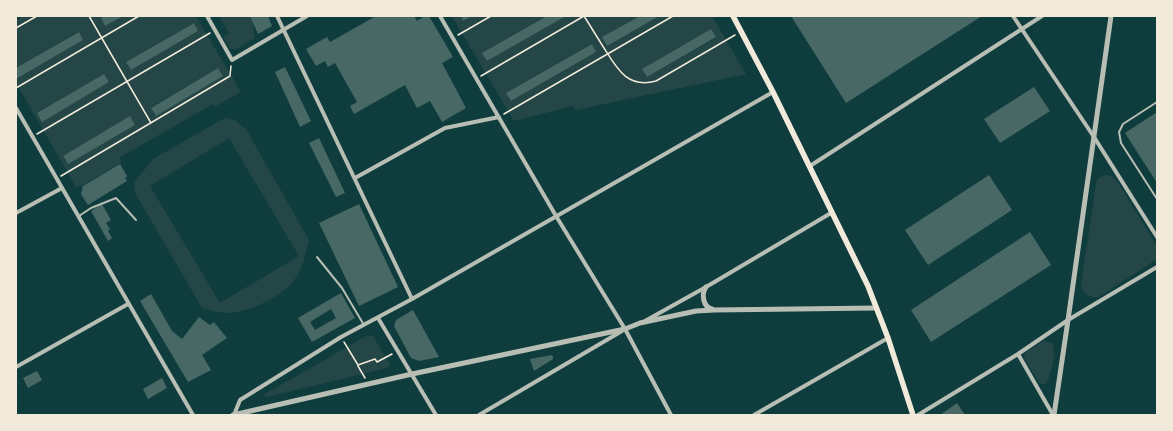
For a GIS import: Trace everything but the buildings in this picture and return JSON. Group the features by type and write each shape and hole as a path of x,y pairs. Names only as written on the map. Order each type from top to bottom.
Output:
{"main road":[{"path":"733,16 773,92 868,286 888,338 913,415"}],"street":[{"path":"207,16 232,60 307,16"},
{"path":"277,16 412,299"},
{"path":"440,16 556,216 625,329 671,415"},
{"path":"1013,16 1094,137 1157,237"},
{"path":"810,166 1042,16"},
{"path":"1053,415 1111,16"},
{"path":"234,415 240,400 341,337 412,299 773,92"},
{"path":"16,108 193,415"},
{"path":"355,178 445,128 499,117"},
{"path":"16,213 62,188"},
{"path":"480,415 625,329 640,323 706,287 831,213"},
{"path":"918,415 1018,354 1068,320 1157,267"},
{"path":"706,287 704,290 705,304 709,309 714,310"},
{"path":"16,367 128,304"},
{"path":"640,323 682,313 714,310 876,308"},
{"path":"378,318 436,415"},
{"path":"234,415 412,374 625,329"},
{"path":"754,415 888,338"},
{"path":"1018,354 1053,415"}],"lane":[{"path":"1157,102 1123,124 1119,132 1121,143 1157,199"},
{"path":"78,217 91,208 116,198 136,220"},
{"path":"317,257 342,288 364,325"}],"path":[{"path":"16,28 37,16"},
{"path":"89,16 151,122"},
{"path":"16,88 139,16"},
{"path":"453,38 491,16"},
{"path":"476,79 584,16 619,72 638,82 650,83 656,81 742,31"},
{"path":"499,117 673,16"},
{"path":"32,137 215,30"},
{"path":"56,179 230,76 232,60"},
{"path":"341,337 370,384"},
{"path":"358,365 375,359 377,362 398,351"}],"shaded area":[{"path":"24,16 104,16 101,18 105,26 123,16 196,16 241,92 214,107 213,104 119,158 122,162 81,186 76,187 16,83 16,79 83,40 78,32 16,68 16,20","holes":["193,23 198,31 131,70 126,62","218,68 223,76 155,116 151,107","104,74 109,82 42,121 37,113","130,117 135,125 67,164 63,156"]},
{"path":"219,16 252,16 255,38 236,49 230,49 223,37 229,33"},
{"path":"452,16 461,16 464,21 472,16 547,16 483,53 487,61 566,16 640,16 602,37 607,45 659,16 712,16 746,74 576,110 573,106 514,121","holes":["711,29 716,38 647,77 642,69","591,44 596,52 511,101 506,93"]},
{"path":"225,118 235,120 246,129 309,240 297,276 275,297 254,307 233,313 224,313 202,308 135,193 134,183 153,159","holes":["229,138 299,256 220,303 150,186"]},
{"path":"1105,175 1111,176 1117,181 1157,246 1157,259 1099,297 1093,297 1086,294 1081,286 1096,183 1098,178"},
{"path":"368,335 373,336 390,365 387,368 267,397 264,396 265,394"},
{"path":"1043,341 1052,343 1054,357 1046,384 1040,384 1024,358 1025,353"}]}
